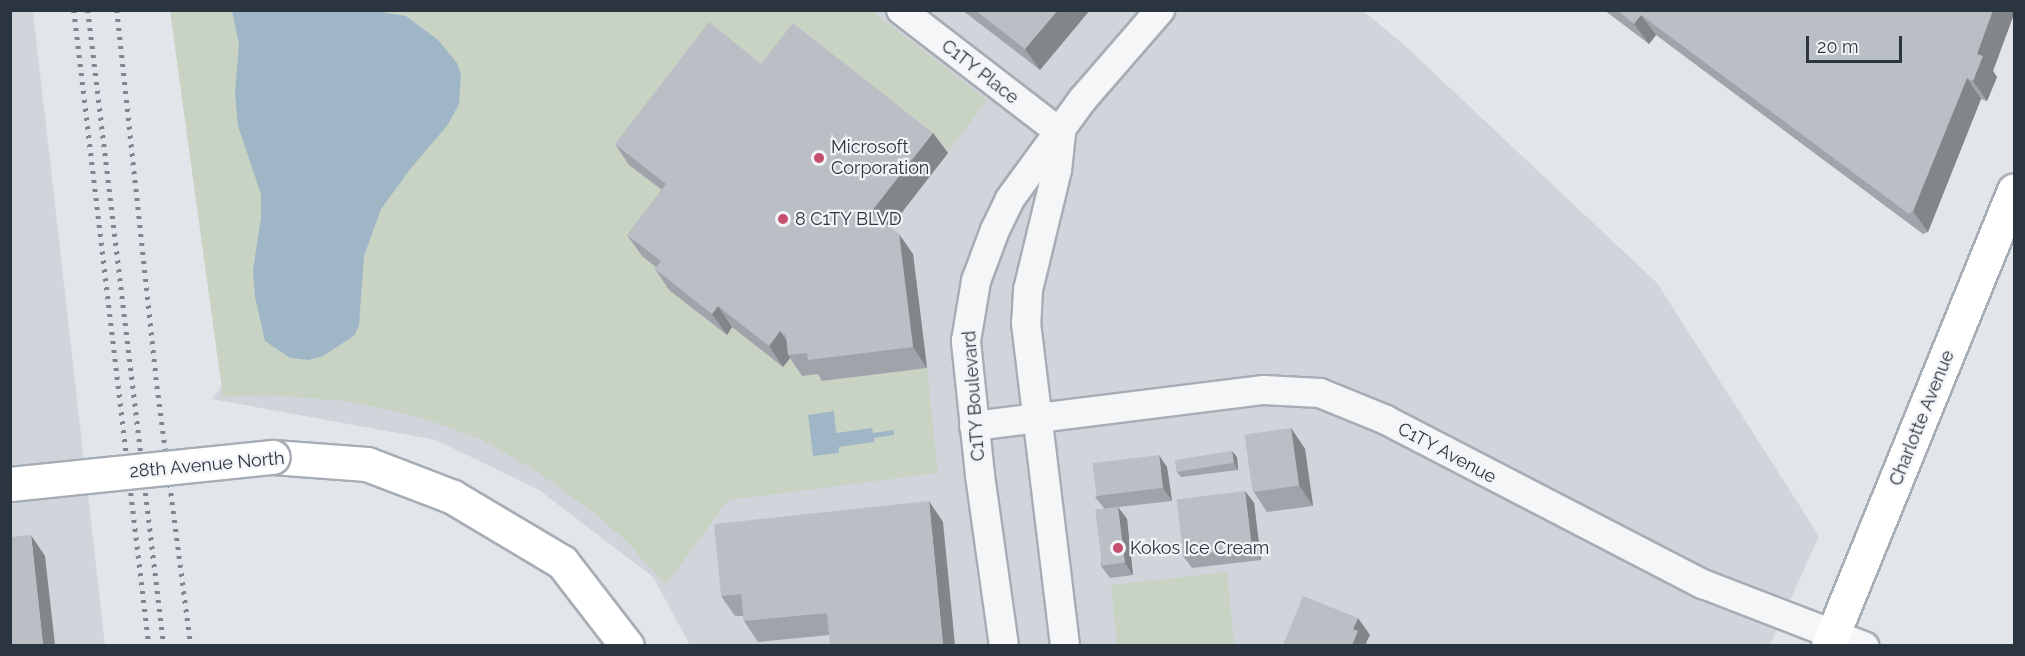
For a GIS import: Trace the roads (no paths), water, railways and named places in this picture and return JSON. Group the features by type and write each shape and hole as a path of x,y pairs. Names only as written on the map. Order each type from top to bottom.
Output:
{"main road":[{"name":"Charlotte Avenue","path":"1830,640 2014,190"},
{"name":"28th Avenue North","path":"10,484 273,457 367,464 453,497 562,562 627,645"}],"street":[{"name":"C1TY Place","path":"901,10 1061,133"},
{"name":"C1TY Boulevard","path":"1004,645 974,426 966,341 976,281 995,230 1010,199 1061,133 1083,99 1160,10"},
{"name":"C1TY Boulevard","path":"1061,133 1057,170 1028,290 1028,349 1065,645"},
{"name":"C1TY Avenue","path":"974,426 1264,390 1320,393 1386,420 1704,584 1830,640 1864,645"}],"water":[{"path":"232,11 374,11 406,16 438,40 457,63 461,74 459,104 447,126 411,168 381,209 364,256 359,325 355,335 323,356 308,360 290,358 265,341 255,297 253,270 261,218 261,194 238,126 235,93 239,44"},
{"path":"834,411 836,433 872,428 873,433 894,430 894,435 874,438 874,442 839,447 839,453 813,456 808,415"}],"railway":[{"path":"74,10 149,646"},
{"path":"88,10 164,646"},
{"path":"117,10 156,377 191,646"}],"place":[{"name":"Microsoft Corporation","path":"819,158"},
{"name":"8 C1TY BLVD","path":"783,219"},
{"name":"Kokos Ice Cream","path":"1118,548"}]}
